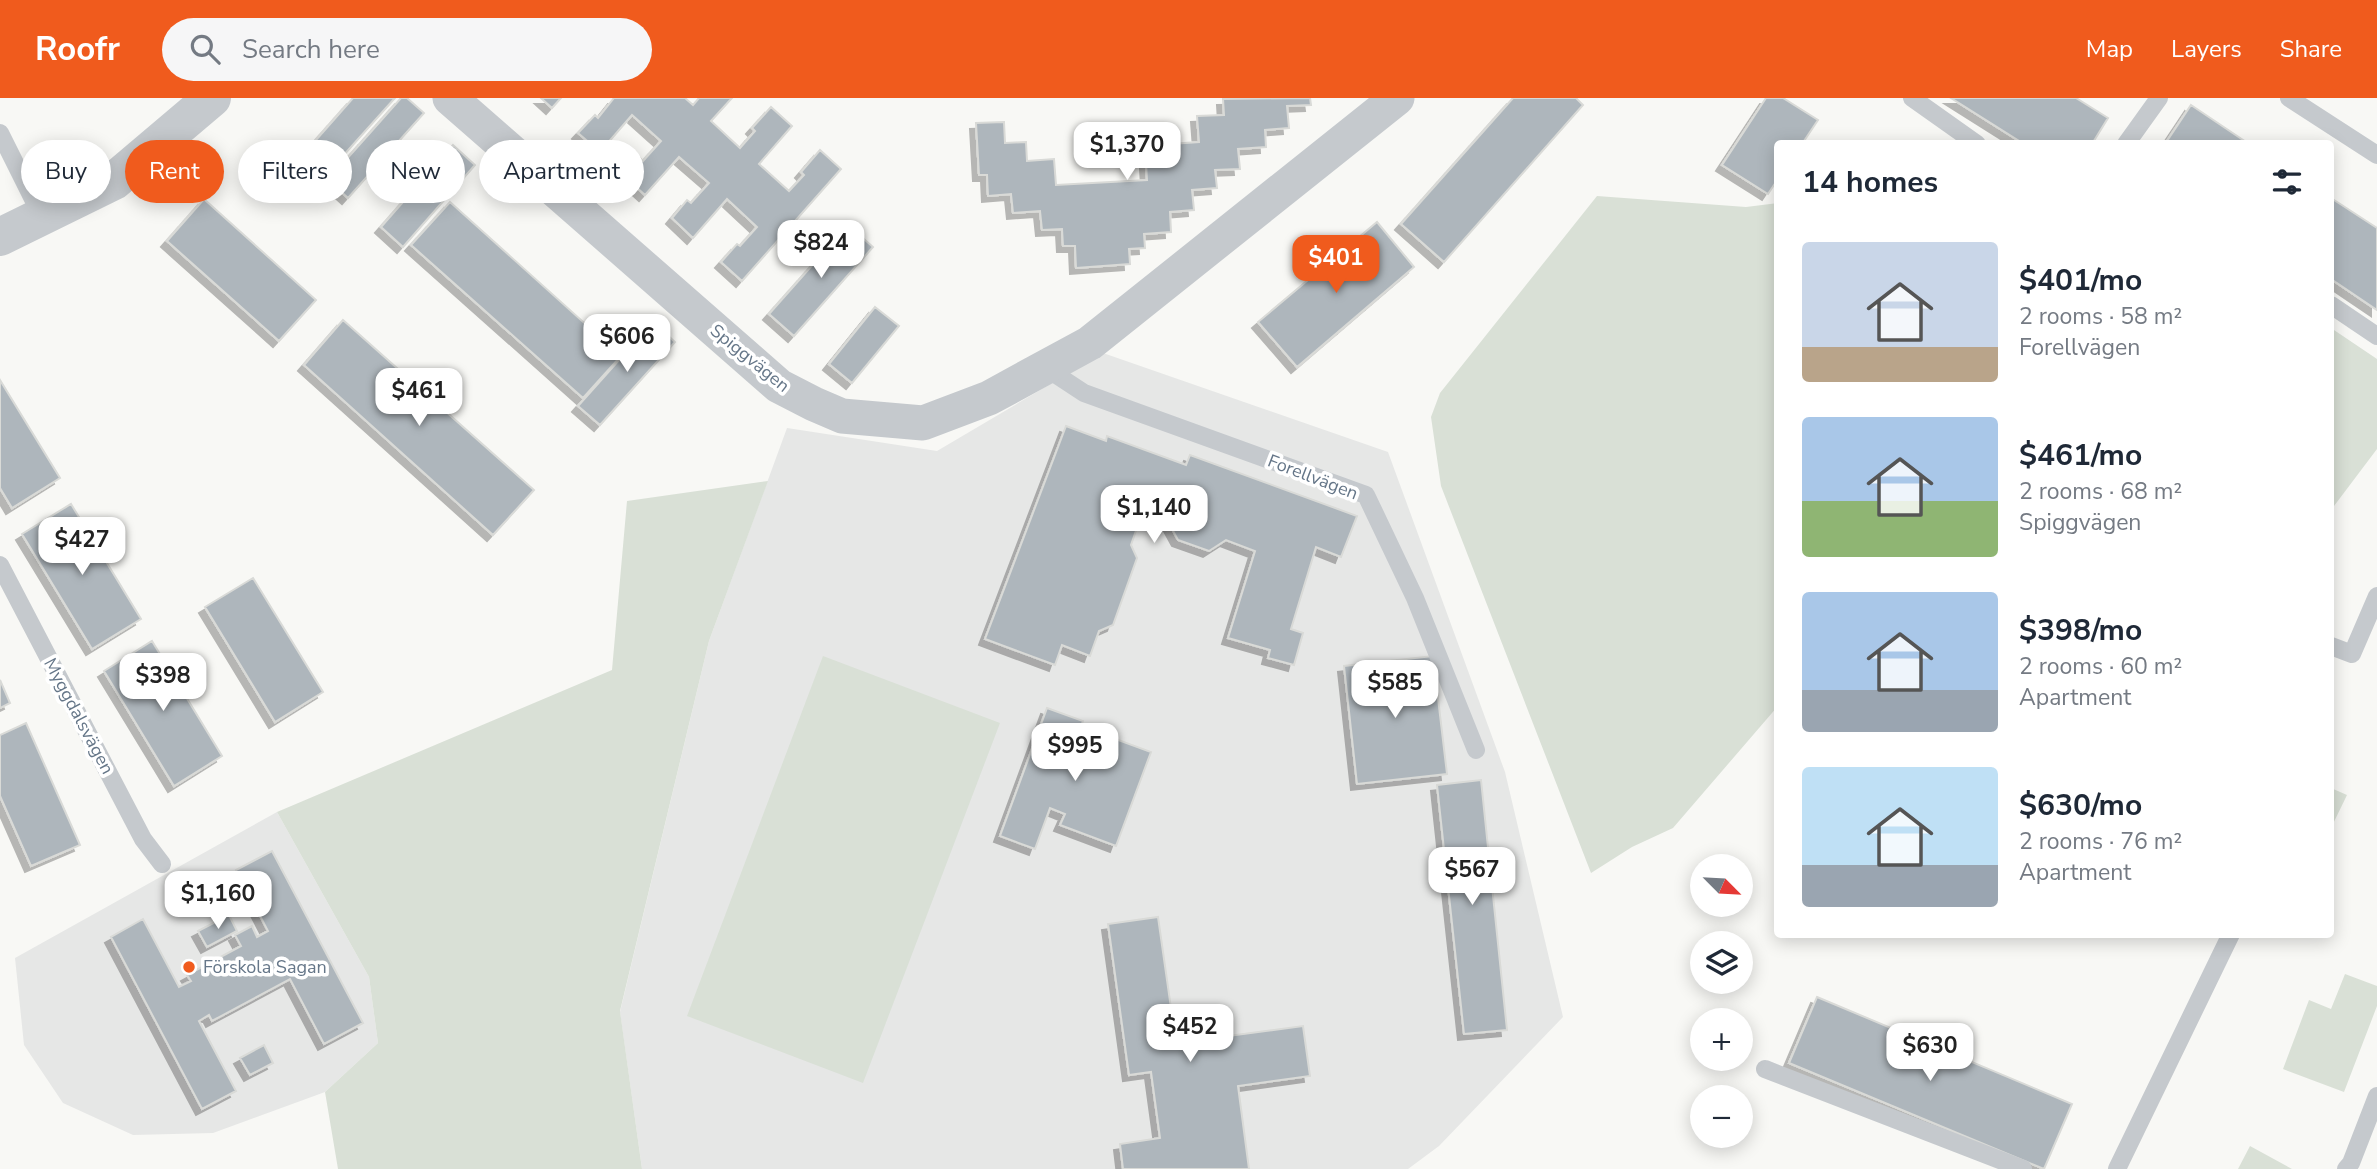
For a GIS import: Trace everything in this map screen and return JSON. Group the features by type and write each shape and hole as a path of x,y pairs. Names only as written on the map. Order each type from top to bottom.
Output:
{"street":[{"path":"0,237 114,181 212,98"},
{"name":"Spiggvägen","path":"450,98 779,386 842,416 923,422 989,398 1090,343 1396,98"}],"lane":[{"path":"1912,98 1971,140"},
{"path":"2129,140 2159,98"},
{"path":"2288,98 2377,155"},
{"path":"0,133 42,217"},
{"path":"2334,307 2377,336"},
{"name":"Forellvägen","path":"1046,368 1084,393 1366,495 1415,598 1476,750"},
{"name":"Myggdalsvägen","path":"0,565 143,839 162,864"},
{"path":"2334,647 2352,654 2377,596"},
{"path":"2118,1169 2229,938"},
{"path":"1765,1069 2023,1169"},
{"path":"2346,1169 2351,1163 2377,1096"}],"shaded area":[{"path":"1597,196 1746,207 1774,204 1774,711 1673,828 1632,847 1591,873 1441,486 1431,417 1440,393"},
{"path":"2334,330 2377,359 2377,449 2334,506"},
{"path":"1103,353 1388,452 1505,772 1563,1017 1439,1146 1408,1169 642,1169 620,1012 709,641 787,428 937,451"},
{"path":"768,481 709,641 620,1011 642,1169 338,1169 325,1092 378,1043 369,977 277,812 612,670 627,501"},
{"path":"823,656 1000,723 863,1083 687,1016"},
{"path":"2334,789 2347,795 2334,822"},
{"name":"Förskola Sagan","path":"277,812 369,977 378,1043 325,1092 213,1133 133,1135 63,1103 24,1045 15,958"},
{"path":"2345,974 2377,986 2377,1006 2344,1092 2283,1069 2309,1000 2331,1009"},
{"path":"2250,1146 2292,1169 2238,1169"}],"building":[{"path":"353,98 395,98 352,146 352,140 316,140"},
{"path":"401,98 407,98 424,113 400,140 366,140 366,178 352,194 352,153"},
{"path":"541,98 561,98 552,108"},
{"path":"614,98 685,98 693,105 699,98 732,98 711,121 740,148 755,131 752,128 771,107 792,126 759,164 789,191 804,175 801,172 820,150 841,169 742,281 721,262 757,227 727,199 693,238 672,218 687,200 691,203 709,183 679,157 645,195 644,160 661,141 632,115 610,140 586,140 578,133 595,115 598,118"},
{"path":"1310,98 1311,105 1287,106 1289,128 1265,130 1266,147 1238,149 1240,169 1215,170 1217,188 1192,190 1194,210 1170,212 1171,232 1144,234 1145,248 1129,249 1130,264 1076,268 1075,246 1063,246 1062,229 1042,230 1040,211 1013,213 1011,194 988,196 987,175 979,175 976,123 1004,122 1005,143 1026,142 1027,161 1054,159 1056,185 1147,180 1146,163 1171,162 1170,144 1199,142 1197,116 1224,115 1223,99"},
{"path":"1513,98 1576,98 1583,105 1444,262 1401,224"},
{"path":"1766,98 1783,98 1818,120 1805,140 1774,140 1774,185 1768,194 1722,165"},
{"path":"1951,98 2076,98 2108,118 2094,140 2018,140"},
{"path":"2191,105 2243,140 2168,140"},
{"path":"465,156 475,165 465,176"},
{"path":"2334,200 2377,228 2377,310 2334,281"},
{"path":"200,203 208,203 316,300 279,341 167,241"},
{"path":"402,203 442,203 403,247 381,227"},
{"path":"451,203 621,356 583,398 411,245"},
{"path":"1377,222 1414,267 1297,367 1258,322"},
{"path":"848,225 873,247 794,336 769,314"},
{"path":"875,307 899,326 852,383 829,364"},
{"path":"343,320 534,490 493,535 304,365"},
{"path":"653,322 675,342 600,425 578,406"},
{"path":"0,380 60,478 12,508 0,488"},
{"path":"1066,426 1106,441 1107,436 1186,465 1190,455 1357,516 1341,557 1316,547 1291,629 1303,633 1294,665 1268,658 1270,650 1228,638 1255,551 1226,540 1209,551 1178,540 1166,518 1168,514 1145,505 1131,545 1137,558 1113,625 1099,631 1090,656 1062,645 1055,665 985,639"},
{"path":"71,504 141,619 92,649 22,534"},
{"path":"253,578 323,692 275,722 205,607"},
{"path":"152,641 222,756 174,786 104,671"},
{"path":"1433,656 1447,774 1357,784 1344,666"},
{"path":"0,680 10,703 0,708"},
{"path":"1047,708 1083,721 1079,731 1093,736 1094,731 1151,752 1116,846 1060,825 1065,814 1050,808 1035,849 1000,836"},
{"path":"26,723 80,845 31,866 0,796 0,735"},
{"path":"1481,780 1507,1030 1464,1034 1437,785"},
{"path":"272,851 363,1023 324,1044 290,979 212,1021 209,1015 199,1021 236,1091 202,1109 111,937 143,919 179,987 191,981 187,975 241,946 235,935 252,926 257,937 268,931 236,870"},
{"path":"229,915 237,931 207,947 198,931"},
{"path":"1158,917 1176,1043 1303,1026 1310,1076 1238,1086 1249,1169 1123,1169 1120,1144 1160,1138 1151,1072 1129,1075 1108,924"},
{"path":"1817,997 2072,1104 2044,1169 1789,1063"},
{"path":"264,1045 273,1063 250,1075 240,1058"}],"place":[{"name":"Förskola Sagan","path":"189,967"}]}
